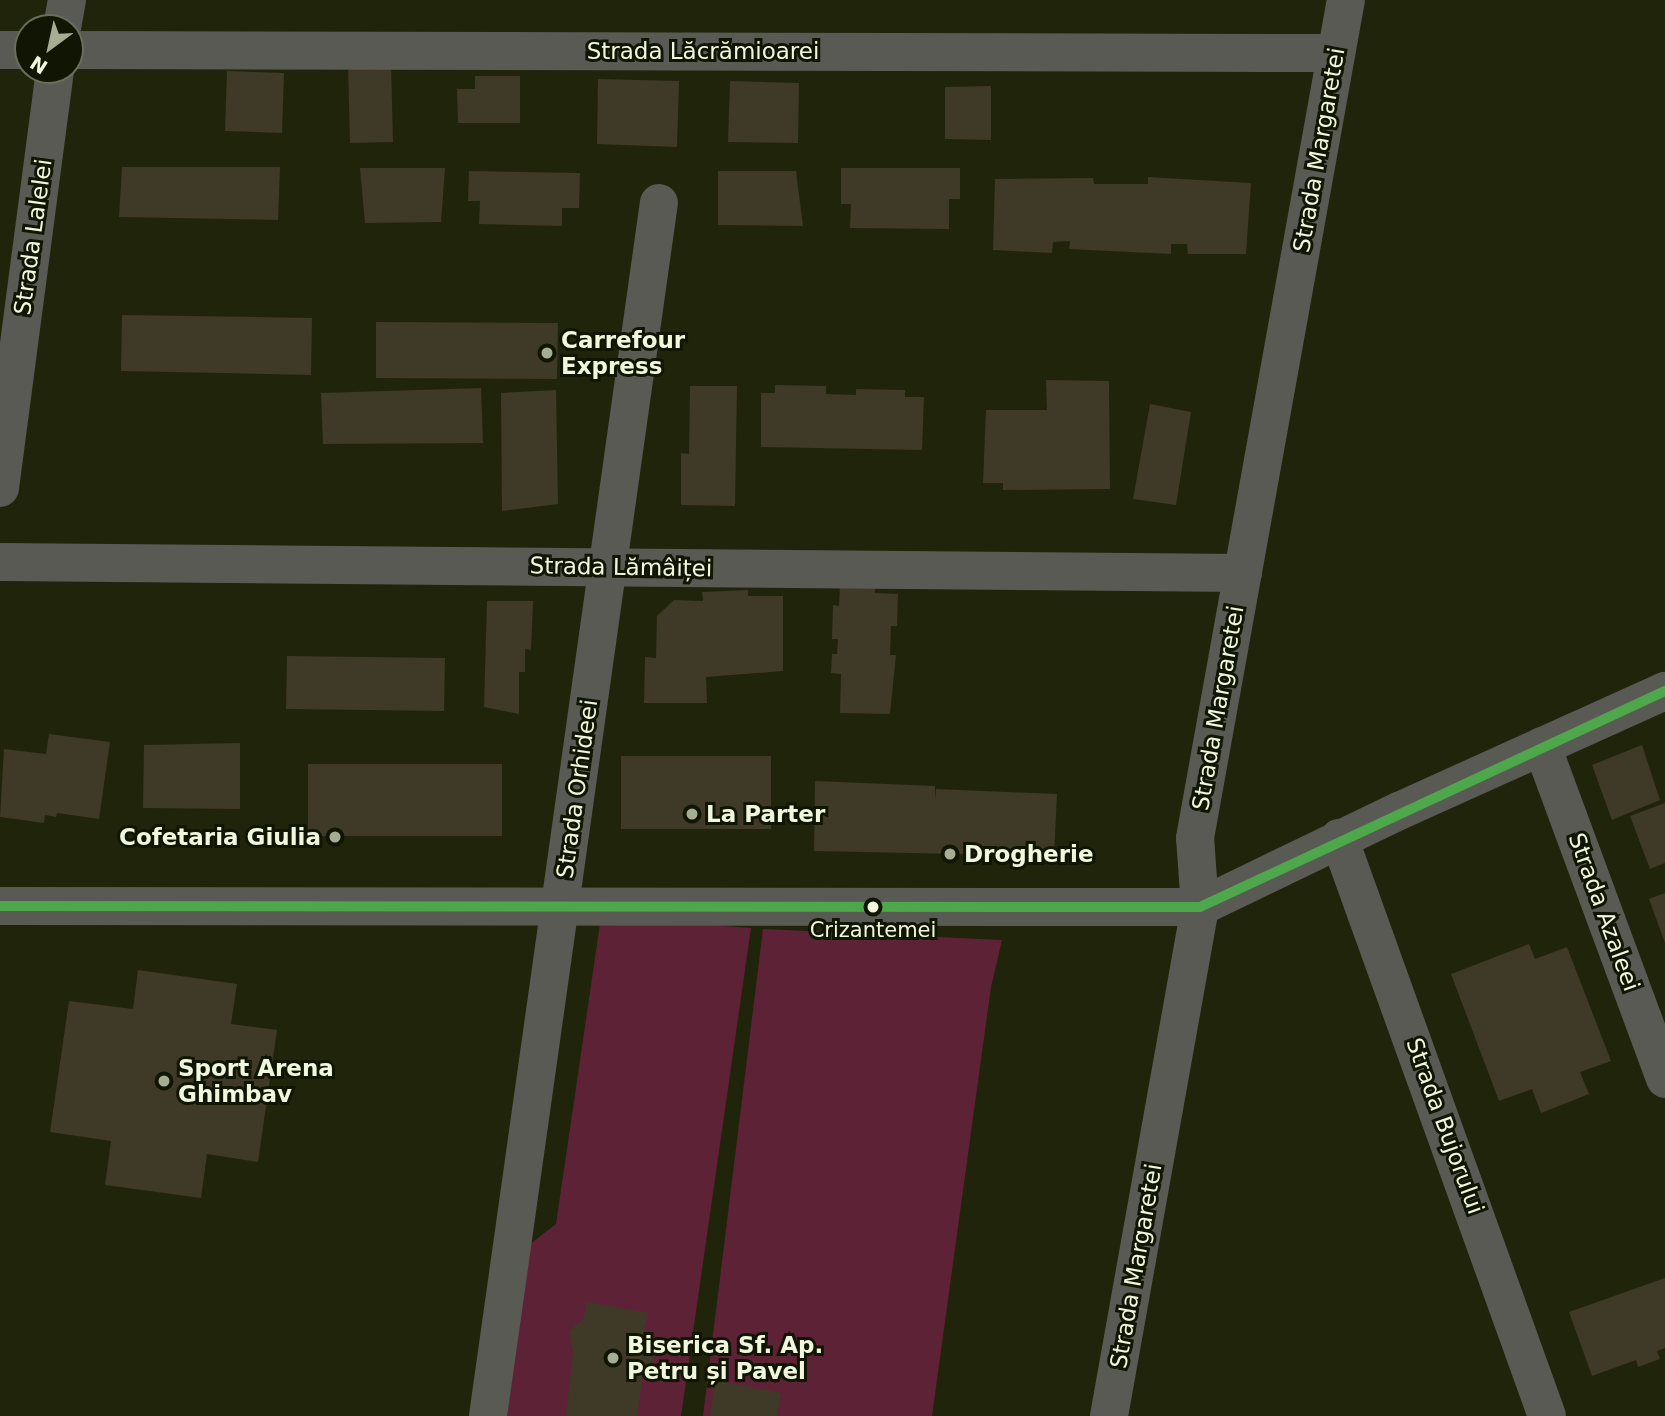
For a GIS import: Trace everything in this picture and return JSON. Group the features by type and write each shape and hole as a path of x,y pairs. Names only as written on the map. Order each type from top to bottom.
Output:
{"street":[{"name":"Strada Margaretei","path":"1109,1416 1200,907 1195,838 1346,0"},
{"name":"Strada Lăcrămioarei","path":"84,50 1336,53"},
{"name":"Strada Lalelei","path":"0,488 53,84"},
{"name":"Strada Orhideei","path":"488,1416 659,203"},
{"name":"Strada Lămâiței","path":"0,562 1242,573"},
{"path":"0,906 1200,907 1339,838 1665,691"},
{"name":"Strada Azaleei","path":"1542,746 1665,1079"},
{"name":"Strada Bujorului","path":"1339,838 1547,1416"}],"shaded area":[{"path":"601,917 751,928 681,1416 507,1416 530,1244 556,1224"},
{"path":"763,929 1002,940 991,987 932,1416 703,1416"}],"building":[{"path":"391,63 393,142 350,143 348,64"},
{"path":"227,71 284,73 282,133 225,131"},
{"path":"475,76 520,76 520,123 458,123 457,89 475,89"},
{"path":"598,79 679,81 677,147 597,144"},
{"path":"730,81 799,83 798,143 728,142"},
{"path":"991,86 991,140 945,139 945,87"},
{"path":"122,167 280,167 278,220 119,217"},
{"path":"360,168 445,168 441,222 365,223"},
{"path":"841,168 960,168 960,199 949,199 949,229 850,228 851,204 841,204"},
{"path":"469,171 580,173 579,208 562,208 562,226 479,224 480,201 468,201"},
{"path":"718,171 796,171 803,226 718,225"},
{"path":"1148,177 1251,183 1246,254 1188,254 1187,244 1171,244 1171,254 1069,249 1070,241 1053,242 1052,253 993,250 995,179 1093,178 1094,184 1148,184"},
{"path":"122,315 312,318 311,375 121,371"},
{"path":"376,322 558,323 557,379 376,378"},
{"path":"1046,380 1109,381 1110,489 1003,490 1003,483 983,483 986,410 1047,410"},
{"path":"775,385 826,386 826,394 856,395 856,389 905,390 905,397 924,397 922,450 761,447 761,393 775,393"},
{"path":"690,386 737,386 735,506 681,505 681,453 689,454"},
{"path":"481,388 483,443 323,444 321,393"},
{"path":"556,390 558,504 502,511 501,393"},
{"path":"1150,404 1191,412 1176,505 1133,499"},
{"path":"840,585 875,586 875,593 898,594 897,626 891,626 890,655 896,655 890,714 840,713 841,674 831,673 832,654 837,654 838,639 832,639 833,605 839,606"},
{"path":"748,590 748,596 783,596 783,671 706,677 707,703 644,703 645,657 656,658 657,616 674,600 703,601 702,592"},
{"path":"487,601 533,601 531,650 525,649 525,672 519,672 519,714 484,707"},
{"path":"287,656 445,658 444,711 286,709"},
{"path":"49,734 110,742 99,819 57,813 56,817 45,815 44,823 0,817 4,749 46,754"},
{"path":"240,743 240,809 143,808 144,745"},
{"path":"1642,745 1660,800 1612,820 1592,765"},
{"path":"621,756 771,756 771,829 621,829"},
{"path":"308,764 502,764 502,836 308,836"},
{"path":"815,781 935,786 935,802 936,789 1057,794 1054,856 814,851"},
{"path":"1665,803 1665,863 1650,869 1630,816"},
{"path":"1665,893 1665,943 1649,899"},
{"path":"1529,944 1535,959 1567,947 1611,1061 1580,1072 1589,1094 1541,1113 1532,1089 1499,1101 1451,974"},
{"name":"Sport Arena Ghimbav","path":"138,970 237,984 231,1024 277,1030 258,1162 207,1154 201,1198 105,1185 111,1141 50,1132 69,1001 133,1009"},
{"path":"1665,1278 1665,1348 1657,1351 1660,1359 1638,1367 1636,1360 1592,1376 1569,1312"},
{"name":"Biserica Sf. Ap. Petru și Pavel","path":"587,1302 648,1313 644,1328 656,1349 653,1363 643,1374 637,1416 566,1416 573,1352 569,1331 583,1319"},
{"path":"715,1380 781,1393 777,1416 710,1416"}],"transit line":[{"path":"0,906 1200,907 1665,691"}],"place":[{"name":"Carrefour Express","path":"547,353"},
{"name":"La Parter","path":"692,814"},
{"name":"Cofetaria Giulia","path":"335,837"},
{"name":"Drogherie","path":"950,854"},
{"name":"Crizantemei","path":"873,907"},
{"name":"Sport Arena Ghimbav","path":"164,1081"},
{"name":"Biserica Sf. Ap. Petru și Pavel","path":"613,1358"}]}
